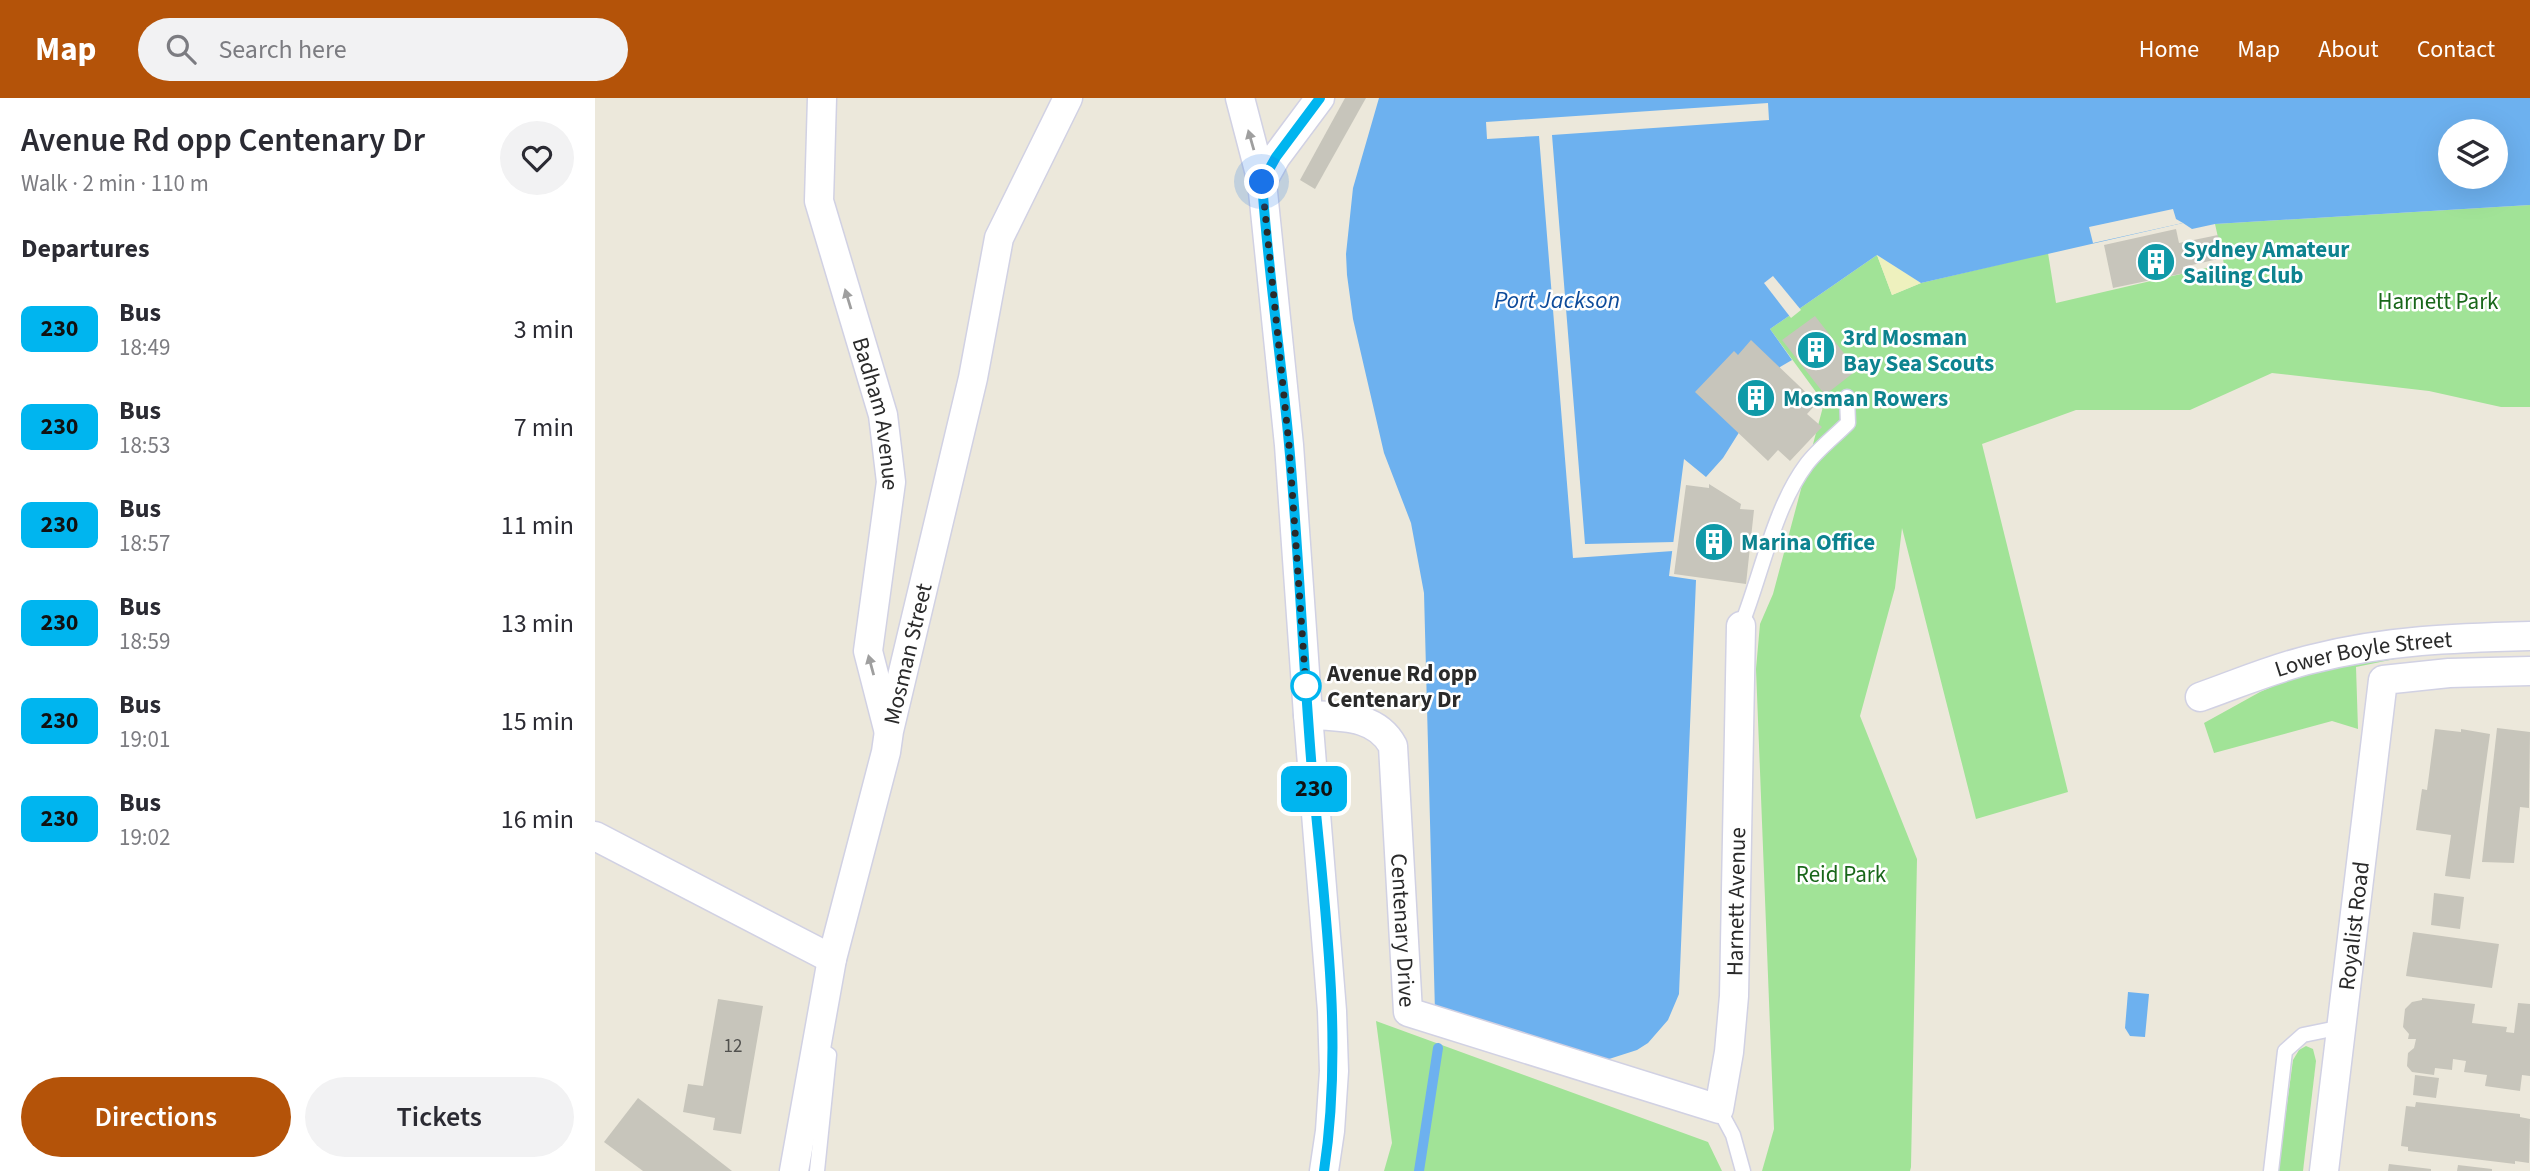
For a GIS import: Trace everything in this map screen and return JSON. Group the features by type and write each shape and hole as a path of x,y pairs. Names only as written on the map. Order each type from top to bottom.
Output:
{"street":[{"name":"Badham Avenue","path":"822,98 819,201 883,415 891,482 868,651 889,731"},
{"name":"Mosman Street","path":"794,1171 832,959 886,752 973,377 999,238 1068,98"},
{"path":"1241,98 1262,182 1289,445 1332,1011 1334,1071 1324,1171"},
{"path":"1262,182 1276,157 1320,98"},
{"name":"Harnett Avenue","path":"1719,1109 1729,1052 1734,996 1741,626"},
{"name":"Lower Boyle Street","path":"2200,697 2310,659 2371,646 2432,639 2530,636"},
{"name":"Royalist Road","path":"2324,1171 2383,680 2449,673 2530,671"},
{"name":"Centenary Drive","path":"1308,715 1361,720 1377,726 1387,734 1393,746 1408,1012 1719,1109"},
{"path":"595,836 832,959"}],"lane":[{"path":"1741,626 1783,505 1806,465 1848,424 1847,397"},
{"path":"2270,1171 2285,1051 2303,1035 2341,1027"},
{"path":"816,1046 829,1055 817,1171"},
{"path":"1719,1109 1733,1135 1743,1171"}],"green space":[{"name":"Harnett Park","path":"2530,205 2530,407 2501,407 2429,391 2272,373 2190,410 2076,410 1982,444 2068,792 1976,819 1902,528 1895,588 1860,716 1917,859 1911,1167 1910,1171 1762,1171 1774,1129 1756,669 1760,624 1773,594 1824,403 1770,329 1877,255 1892,295 1921,283 2048,253 2056,303 2224,264 2215,224"},
{"path":"2414,655 2356,667 2358,729 2332,721 2214,753 2204,723 2260,692 2337,658"},
{"path":"1376,1021 1708,1142 1722,1171 1384,1171 1392,1143"},
{"path":"2306,1046 2313,1049 2316,1061 2303,1171 2278,1171 2293,1060 2299,1050"}],"sand":[{"path":"1877,255 1921,283 1892,295"}],"water":[{"name":"Port Jackson","path":"1379,98 2530,98 2530,205 2215,224 2192,229 2183,223 1921,283 1877,255 1770,329 1792,360 1780,367 1723,458 1706,477 1684,459 1669,576 1696,580 1679,994 1668,1020 1648,1043 1637,1050 1609,1059 1593,1060 1435,1012 1424,593 1411,523 1384,453 1353,319 1346,254 1353,188"},
{"path":"2128,992 2149,994 2145,1037 2130,1036 2125,1028"}],"pier":[{"path":"1768,103 1769,120 1552,135 1585,544 1674,542 1673,551 1573,558 1539,136 1487,139 1486,122"},
{"path":"2173,209 2176,219 2183,223 2093,243 2089,227"},
{"path":"1773,276 1801,310 1791,318 1764,283"}],"building":[{"path":"1345,98 1366,98 1315,189 1300,180"},
{"name":"Sydney Amateur Sailing Club","path":"2176,229 2179,243 2218,235 2223,258 2183,267 2185,273 2113,288 2104,245"},
{"name":"3rd Mosman Bay Sea Scouts","path":"1815,316 1857,370 1825,395 1782,340"},
{"name":"Mosman Rowers","path":"1751,340 1817,403 1807,414 1822,427 1790,461 1778,450 1768,461 1695,392 1734,351 1738,355"},
{"name":"Marina Office","path":"1709,484 1741,504 1740,509 1754,510 1746,584 1674,574 1686,485 1709,488"},
{"path":"2497,728 2530,732 2529,808 2520,807 2514,863 2482,862"},
{"path":"2435,729 2461,732 2461,729 2490,734 2470,879 2445,876 2451,835 2416,830 2422,789 2427,790"},
{"path":"2434,893 2464,897 2460,929 2431,925"},
{"path":"2413,932 2499,944 2492,988 2406,976"},
{"path":"2422,998 2475,1004 2472,1023 2507,1027 2506,1032 2514,1033 2518,1003 2530,1004 2530,1076 2522,1075 2520,1091 2485,1086 2487,1075 2464,1072 2466,1061 2453,1059 2452,1070 2435,1068 2434,1075 2412,1072 2407,1066 2408,1053 2414,1048 2416,1039 2408,1039 2409,1034 2403,1027 2405,1009"},
{"path":"718,999 763,1006 741,1134 713,1130 715,1118 683,1112 688,1084 703,1086"},
{"path":"2415,1075 2439,1078 2436,1098 2413,1095"},
{"path":"638,1098 732,1171 643,1171 604,1142"},
{"path":"2416,1102 2520,1114 2520,1117 2530,1119 2529,1163 2515,1161 2515,1164 2408,1151 2408,1147 2401,1146 2406,1106 2415,1107"},
{"path":"2389,1164 2431,1169 2431,1171 2388,1171"},
{"path":"2458,1165 2492,1169 2492,1171 2457,1171"}],"waterway":[{"path":"1419,1171 1438,1048"}],"bus line":[{"name":"230","path":"1320,98 1287,140 1262,182 1289,445 1328,946 1334,1071 1324,1171"}],"place":[{"name":"Sydney Amateur Sailing Club","path":"2156,262"},
{"name":"3rd Mosman Bay Sea Scouts","path":"1816,350"},
{"name":"Mosman Rowers","path":"1756,398"},
{"name":"Marina Office","path":"1714,542"},
{"name":"Avenue Rd opp Centenary Dr","path":"1306,686"}],"route":[{"path":"1262,182 1289,445 1306,686"}],"park label":[{"name":"Reid Park","path":"1841,874"}]}
